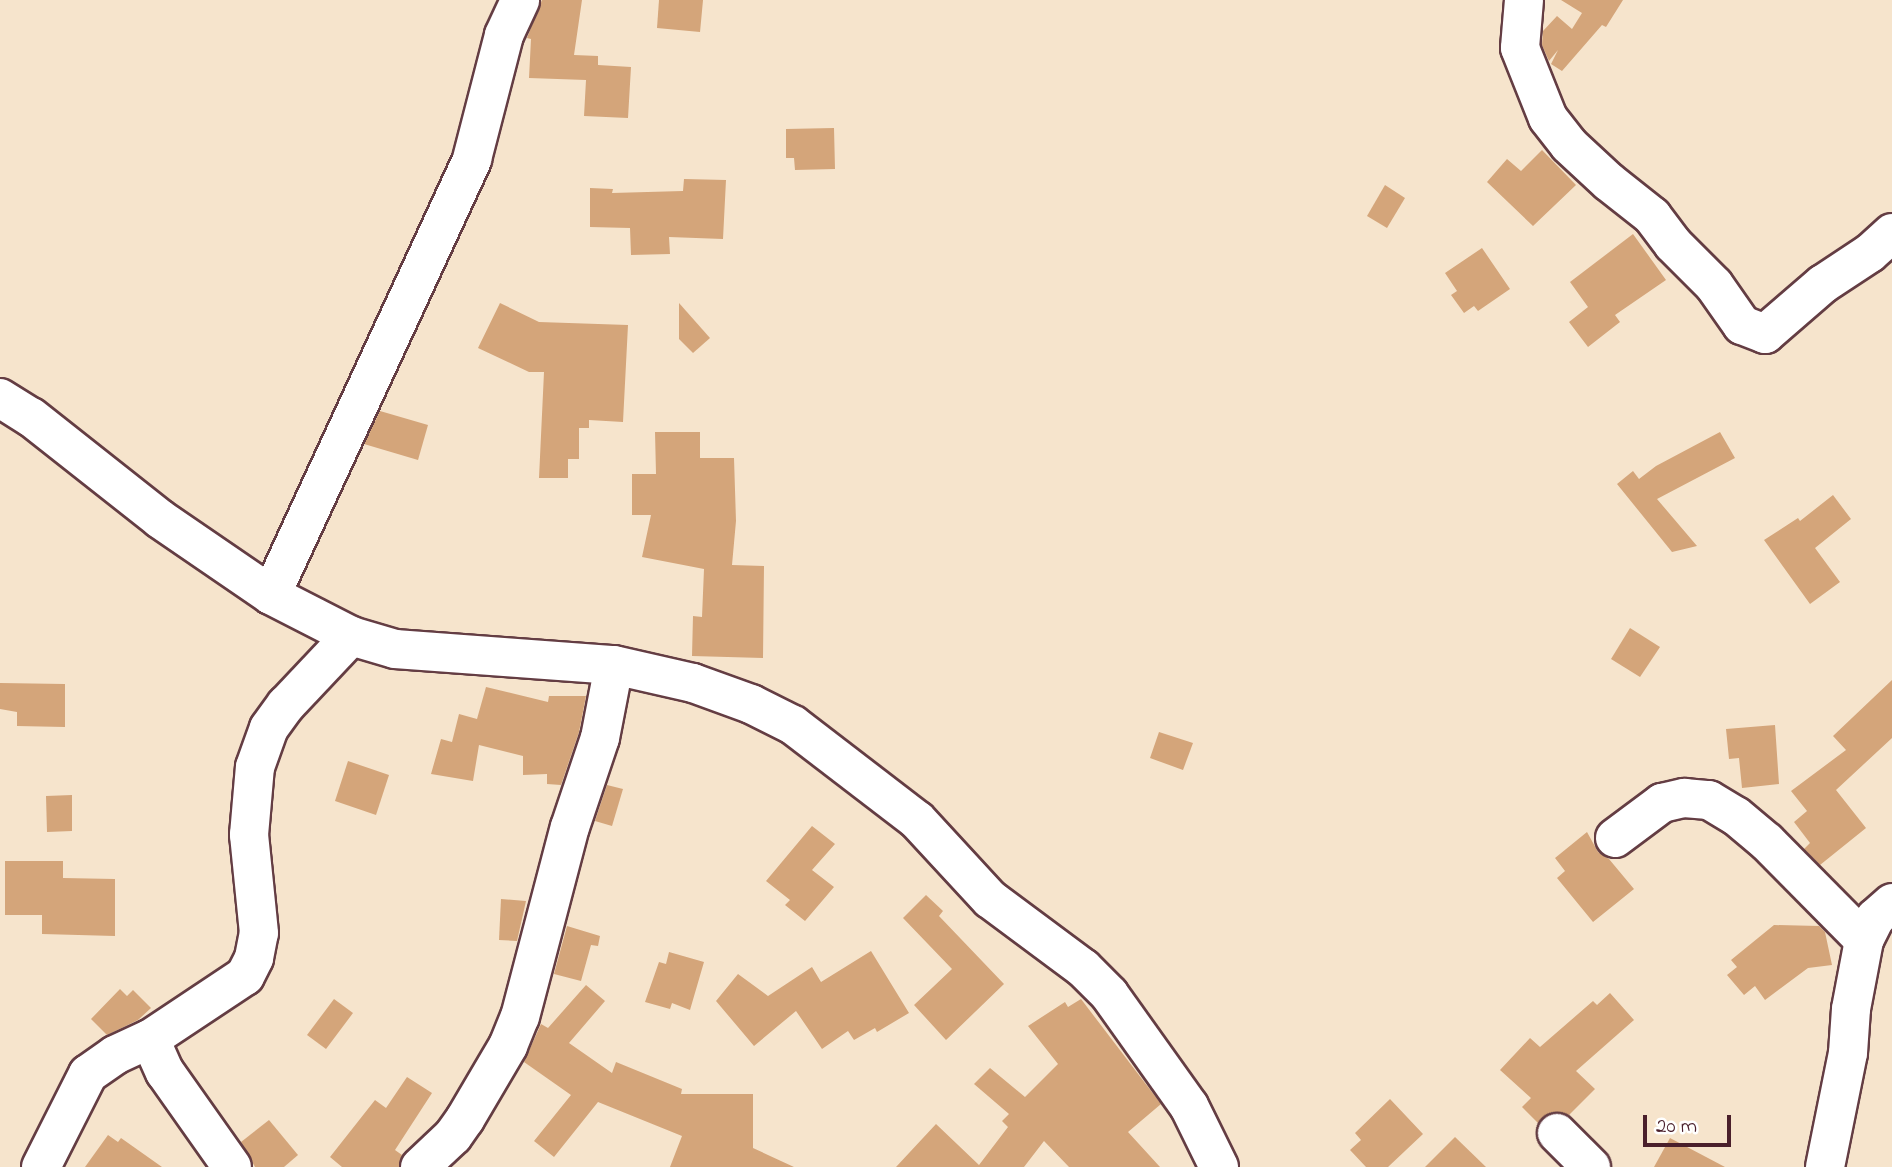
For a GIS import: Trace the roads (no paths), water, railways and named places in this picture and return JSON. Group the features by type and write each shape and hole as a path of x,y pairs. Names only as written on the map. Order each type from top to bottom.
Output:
{"street":[{"path":"271,594 472,159 504,35 520,0"},
{"path":"1524,0 1520,48 1548,118 1569,145 1609,182 1652,216 1673,244 1714,285 1742,325 1765,334 1823,284 1870,253 1892,233"},
{"path":"0,398 31,417 160,519 271,594 351,636 396,649 614,665 692,683 751,704 793,725 918,820 990,899 1083,968 1109,994 1189,1106 1219,1167"},
{"path":"41,1167 88,1074 115,1055 150,1039 189,1011 228,990 245,976 254,958 259,933 248,835 255,767 269,728 286,705 351,636"},
{"path":"420,1167 453,1136 465,1119 508,1046 520,1017 570,827 600,738 614,665"},
{"path":"1615,838 1662,803 1684,798 1709,800 1736,816 1767,842 1864,940"},
{"path":"1825,1167 1848,1053 1851,1009 1864,940 1875,918 1892,903"},
{"path":"150,1039 165,1072 232,1167"},
{"path":"1556,1133 1591,1167"}]}
